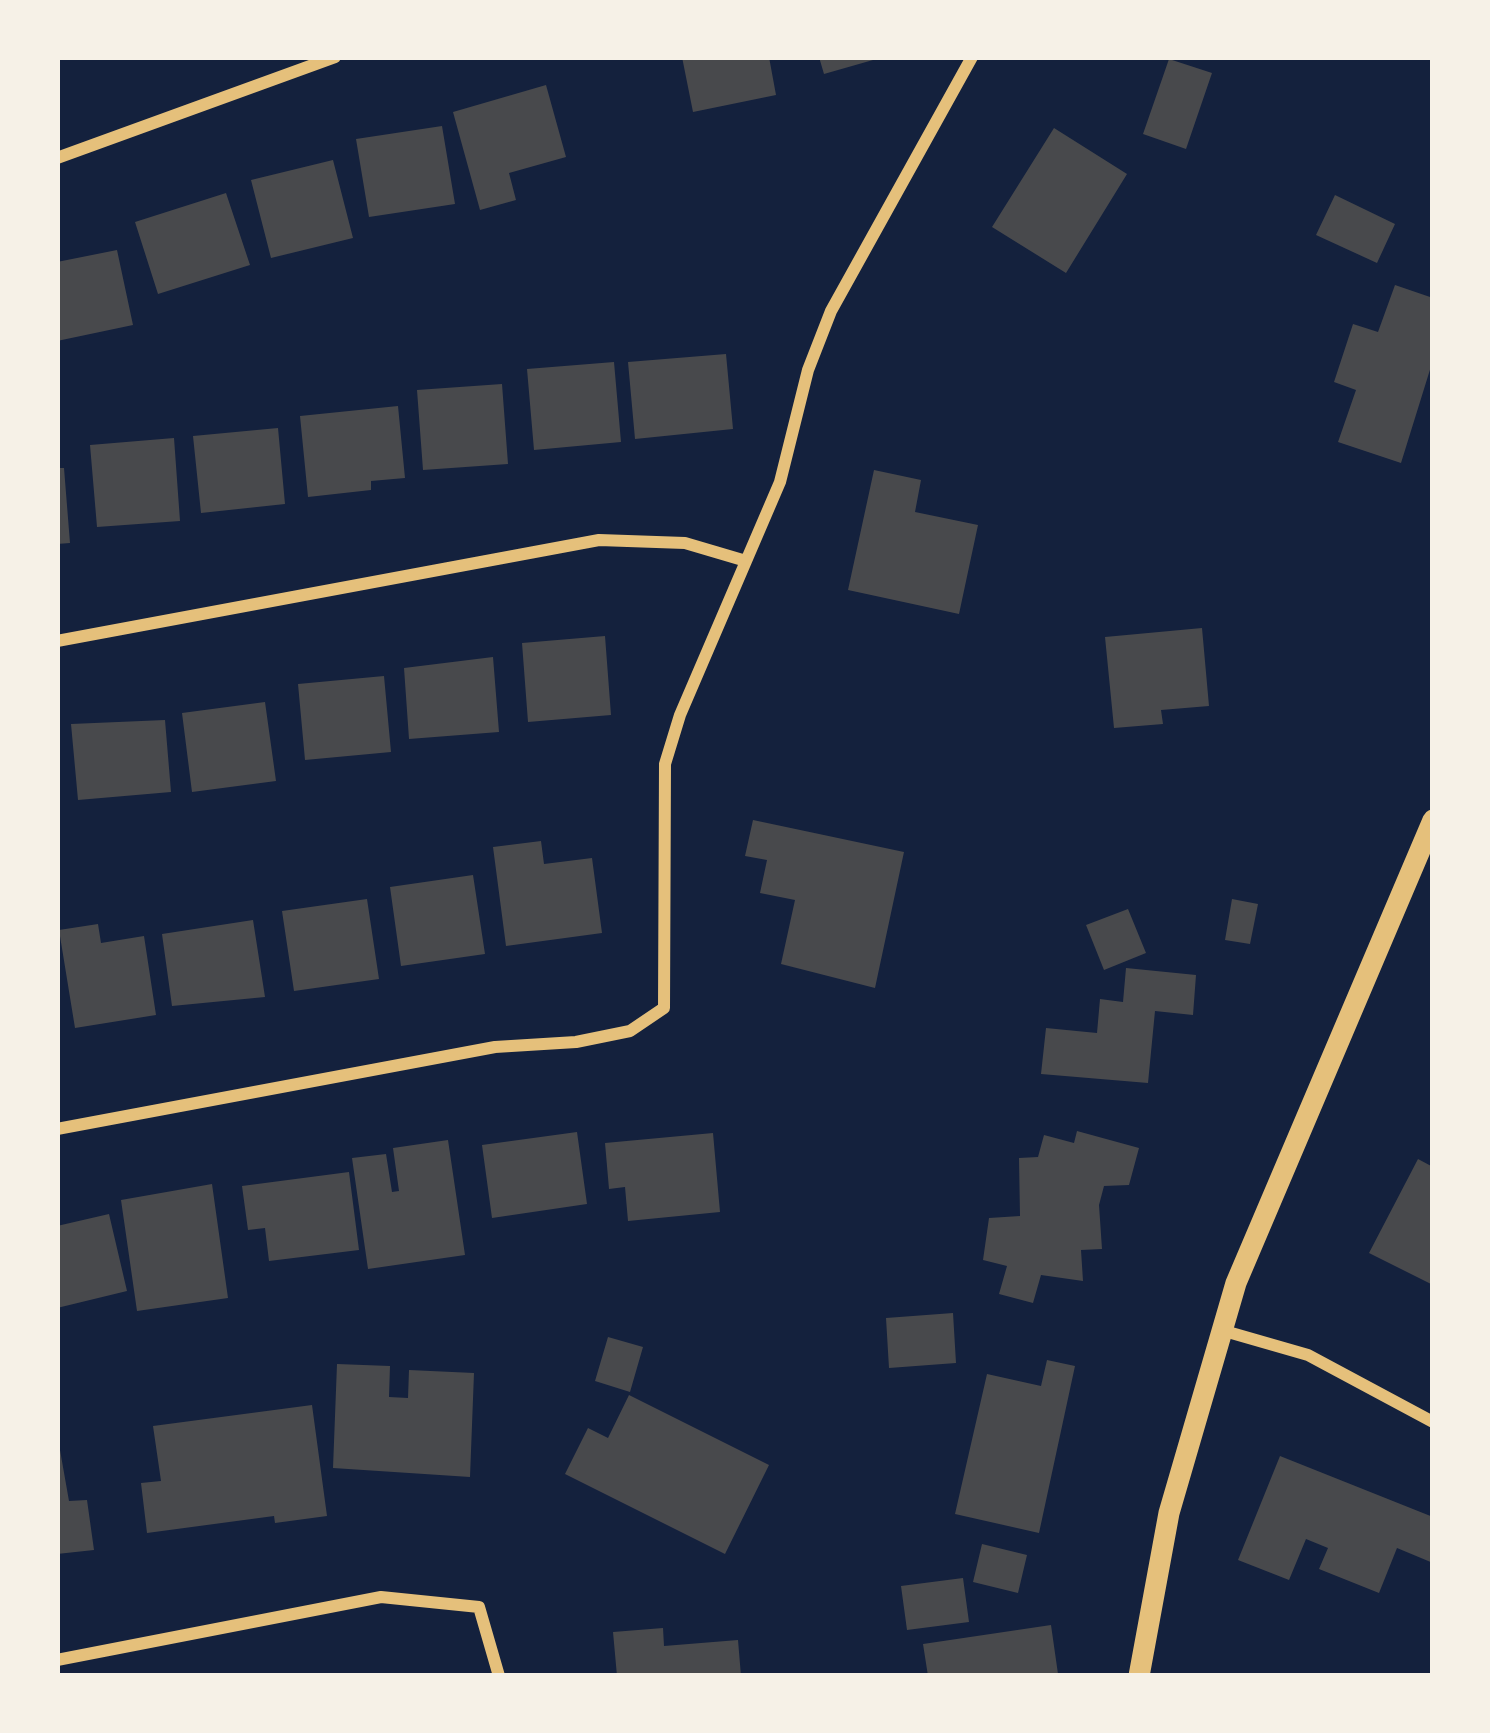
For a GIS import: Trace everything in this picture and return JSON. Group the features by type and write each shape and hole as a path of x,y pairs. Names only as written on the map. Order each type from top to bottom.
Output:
{"street":[{"path":"57,158 335,57"},
{"path":"57,1129 495,1047 612,1035 630,1031 664,1008 665,764 680,715 780,482 808,370 831,311 972,57"},
{"path":"57,641 599,540 685,543 746,561"},
{"path":"1139,1676 1169,1514 1220,1330 1433,820"},
{"path":"1220,1330 1308,1355 1433,1422"},
{"path":"57,1660 381,1597 478,1607 499,1676"}],"building":[{"path":"682,57 769,57 776,95 693,112"},
{"path":"819,57 880,57 880,58 824,74"},
{"path":"1169,59 1212,73 1186,149 1143,134"},
{"path":"546,85 566,157 509,173 516,200 480,210 453,112"},
{"path":"442,126 455,204 369,217 356,139"},
{"path":"1054,128 1127,174 1066,273 992,227"},
{"path":"333,160 353,238 271,258 251,180"},
{"path":"226,193 250,265 158,294 135,222"},
{"path":"1335,195 1395,224 1377,263 1316,235"},
{"path":"117,250 133,325 57,341 57,262"},
{"path":"1395,285 1433,298 1433,360 1401,463 1338,442 1356,390 1334,382 1353,324 1378,332"},
{"path":"726,354 733,429 635,439 628,362"},
{"path":"614,362 621,442 534,450 527,369"},
{"path":"502,384 508,464 423,470 417,390"},
{"path":"398,406 405,478 371,481 371,490 308,497 300,416"},
{"path":"278,428 285,504 201,513 193,436"},
{"path":"174,438 180,521 97,527 90,445"},
{"path":"57,468 64,468 70,543 57,544"},
{"path":"874,470 921,480 915,512 978,525 959,614 848,590"},
{"path":"1202,628 1209,706 1161,710 1163,724 1114,728 1105,637"},
{"path":"605,636 611,715 528,722 522,643"},
{"path":"493,657 499,732 409,739 404,668"},
{"path":"384,676 391,752 305,760 298,684"},
{"path":"265,702 276,781 192,792 182,713"},
{"path":"165,720 171,792 78,800 71,724"},
{"path":"753,820 904,852 875,988 781,964 795,900 760,893 767,860 745,856"},
{"path":"541,841 544,864 592,858 602,933 506,946 493,847"},
{"path":"473,875 485,954 401,966 390,887"},
{"path":"367,899 379,979 294,991 282,911"},
{"path":"1232,899 1258,904 1250,944 1225,940"},
{"path":"1128,909 1146,953 1104,970 1086,925"},
{"path":"253,920 265,997 172,1006 162,934"},
{"path":"98,924 101,943 144,936 156,1015 75,1028 59,930"},
{"path":"1126,968 1196,975 1193,1015 1155,1011 1148,1083 1041,1074 1046,1028 1097,1033 1100,999 1123,1002"},
{"path":"1077,1131 1139,1148 1129,1185 1104,1186 1099,1205 1102,1249 1081,1250 1083,1281 1041,1275 1033,1303 999,1294 1007,1266 983,1260 989,1218 1020,1216 1019,1158 1038,1157 1044,1135 1074,1143"},
{"path":"577,1132 587,1204 492,1218 482,1145"},
{"path":"713,1133 720,1212 628,1221 625,1187 609,1189 605,1143"},
{"path":"448,1140 465,1255 368,1269 352,1158 386,1154 392,1192 399,1191 393,1148"},
{"path":"1418,1159 1433,1167 1433,1285 1369,1253"},
{"path":"349,1172 359,1250 269,1261 265,1228 248,1230 242,1186"},
{"path":"212,1184 228,1298 137,1311 121,1200"},
{"path":"109,1214 127,1291 57,1308 57,1226"},
{"path":"953,1313 956,1363 889,1368 886,1318"},
{"path":"608,1337 643,1347 630,1392 595,1381"},
{"path":"1047,1360 1075,1366 1039,1533 955,1514 987,1374 1041,1386"},
{"path":"337,1364 390,1366 389,1397 408,1398 409,1370 474,1373 470,1477 333,1468"},
{"path":"629,1395 769,1465 725,1554 565,1474 588,1428 608,1438"},
{"path":"312,1405 327,1516 275,1523 274,1516 147,1533 141,1483 161,1481 153,1426"},
{"path":"57,1433 69,1501 87,1500 94,1550 57,1554"},
{"path":"1280,1456 1433,1517 1433,1563 1397,1548 1379,1593 1319,1569 1328,1548 1306,1539 1289,1580 1238,1560"},
{"path":"982,1544 1027,1555 1018,1593 973,1582"},
{"path":"963,1578 969,1622 907,1630 901,1586"},
{"path":"1051,1625 1058,1674 928,1676 923,1644"},
{"path":"663,1628 664,1646 738,1640 741,1676 617,1676 613,1632"}]}
